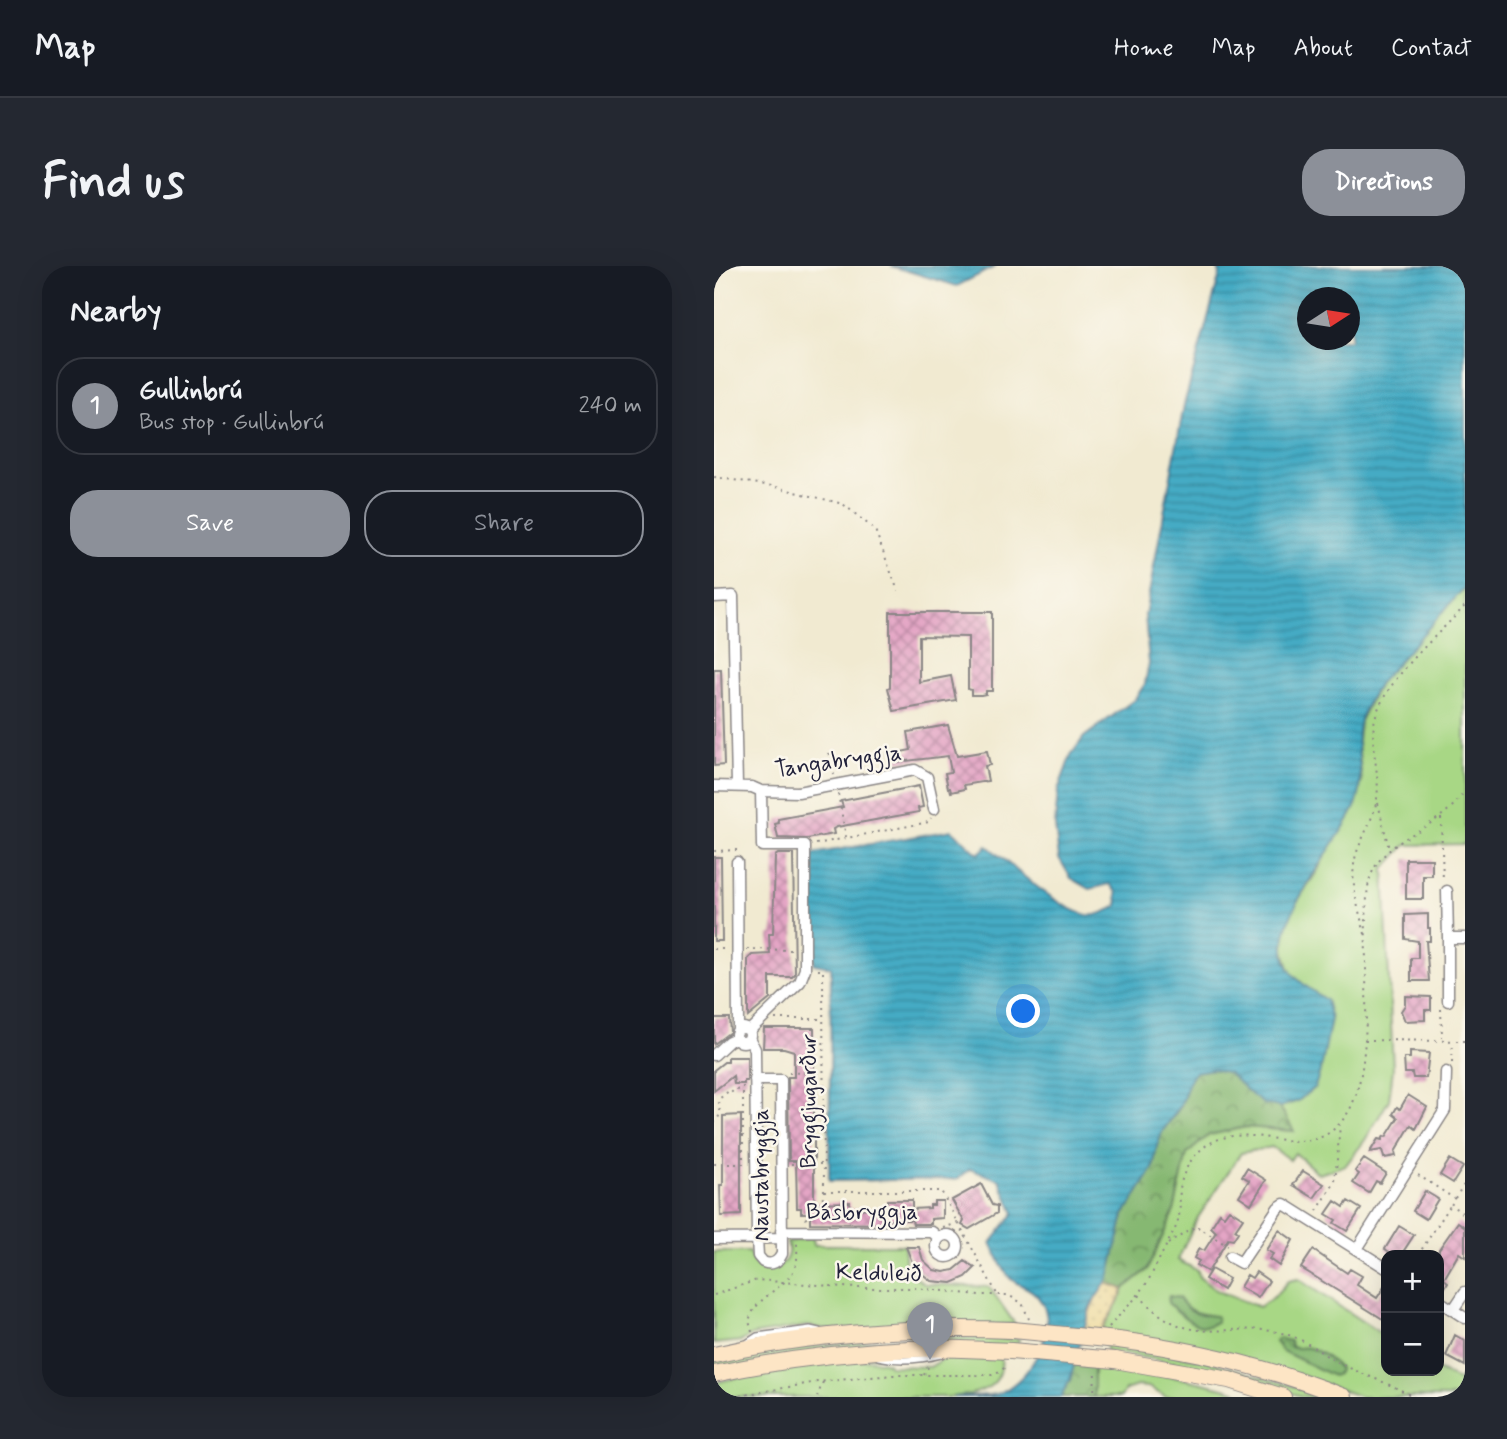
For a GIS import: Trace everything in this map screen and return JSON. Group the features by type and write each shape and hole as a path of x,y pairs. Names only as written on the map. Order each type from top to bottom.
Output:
{"main road":[{"path":"714,1355 832,1335 937,1328 1114,1334 1233,1361 1283,1375 1344,1397"},
{"path":"714,1374 776,1361 862,1352 954,1350 1010,1356 1115,1360 1229,1380 1283,1397"}],"street":[{"path":"714,597 733,596 737,786"},
{"name":"Tangabryggja","path":"714,786 798,792 915,770 920,771 929,782 934,809"},
{"name":"Tangabryggja","path":"761,791 762,846 804,846"},
{"path":"714,1055 743,1034 800,982 805,969 804,846"},
{"name":"Naustabryggja","path":"737,856 737,949 743,1034 755,1049 755,1080 757,1238 758,1256 763,1262 771,1264 780,1258 780,1080 755,1080"},
{"path":"1447,891 1448,1001"},
{"path":"1448,938 1465,938"},
{"path":"1357,1249 1446,1110 1446,1072"},
{"path":"1230,1257 1241,1263 1247,1257 1281,1205 1290,1207 1381,1265"},
{"name":"Básbryggja","path":"714,1239 797,1234 936,1235"},
{"path":"1453,1310 1465,1292"},
{"path":"1444,1304 1465,1318"}],"path":[{"path":"714,477 772,486 843,504 875,530 898,591"},
{"path":"1390,849 1377,800 1374,721 1391,685 1465,606"},
{"path":"829,753 833,770"},
{"path":"836,785 846,838"},
{"path":"1114,1334 1167,1244 1179,1219 1180,1189 1184,1173 1192,1159 1205,1146 1236,1135 1311,1141 1328,1135 1340,1124 1355,1099 1360,1084 1370,879 1379,860 1390,849 1441,818 1459,801 1465,790"},
{"path":"1366,937 1353,877 1358,850 1377,800"},
{"path":"804,846 929,822 934,809"},
{"path":"1441,818 1443,886 1447,891"},
{"path":"714,851 737,856"},
{"path":"714,949 805,950"},
{"path":"805,969 823,970 823,981 831,981"},
{"name":"Bryggjugarður","path":"797,1234 796,1227 818,1209 824,1191 823,981"},
{"path":"1442,1041 1441,1006 1448,1001"},
{"path":"764,1016 777,1019 823,1019"},
{"path":"1364,1040 1465,1041"},
{"path":"1446,1072 1451,1066 1453,1041"},
{"path":"714,1123 720,1115 719,1099 730,1090 733,1093 743,1086 743,1164"},
{"path":"1311,1221 1335,1182 1340,1124"},
{"path":"714,1164 750,1164"},
{"path":"786,1164 824,1164"},
{"path":"1409,1169 1455,1199"},
{"path":"1421,1250 1465,1183"},
{"path":"824,1191 941,1191 998,1295"},
{"path":"1451,1206 1465,1215"},
{"path":"936,1235 959,1222"},
{"path":"1167,1244 1196,1226 1247,1257"},
{"path":"756,1334 749,1327 750,1315 760,1300 784,1282 796,1264 797,1234"},
{"name":"Kelduleið","path":"714,1295 748,1282 784,1282 1008,1295 1022,1303 1029,1323"},
{"path":"1139,1295 1146,1304 1171,1322 1196,1331 1218,1333 1262,1330 1294,1337 1346,1367 1387,1382 1414,1397"},
{"path":"733,1397 823,1381 893,1375 992,1375 1004,1369 1010,1356"},
{"path":"924,1375 930,1360"},
{"path":"1094,1397 1096,1368"},
{"path":"817,1397 823,1381"},
{"path":"1459,1397 1465,1390"}],"green space":[{"path":"1465,587 1465,844 1406,845 1384,869 1393,1069 1389,1100 1346,1165 1319,1174 1295,1153 1290,1160 1272,1147 1241,1153 1195,1222 1178,1260 1198,1271 1199,1277 1217,1291 1259,1307 1274,1297 1288,1281 1298,1279 1381,1334 1381,1376 1444,1376 1444,1373 1458,1380 1465,1378 1465,1397 1361,1397 1300,1375 1101,1331 1123,1289 1147,1270 1174,1211 1186,1154 1209,1135 1246,1127 1293,1131 1280,1107 1298,1101 1315,1087 1331,1019 1326,1000 1290,972 1284,950 1285,927 1293,908 1318,870 1362,782 1358,741 1360,721 1380,682"},
{"path":"1213,1069 1227,1072 1261,1100 1280,1107 1294,1131 1246,1127 1209,1135 1187,1154 1174,1211 1147,1270 1123,1289 1106,1283 1124,1215 1153,1169 1162,1132 1181,1106 1195,1072"},
{"path":"813,1238 814,1245 904,1245 906,1270 925,1284 989,1287 1015,1324 832,1330 807,1326 752,1335 742,1341 714,1344 714,1252 749,1252 757,1266 774,1269 786,1258 787,1242"},
{"path":"1169,1296 1179,1298 1195,1312 1216,1316 1217,1321 1204,1326 1191,1322 1168,1303"},
{"path":"957,1337 1019,1339 1017,1345 714,1369 714,1361 805,1347"},
{"path":"1278,1338 1290,1341 1291,1347 1309,1348 1321,1353 1339,1368 1338,1374 1333,1376 1282,1351 1275,1342"},
{"path":"1106,1343 1207,1361 1330,1397 1305,1397 1193,1366 1106,1351"},
{"path":"946,1357 1001,1357 999,1376 988,1388 962,1396 714,1397 714,1383 802,1365 871,1360 888,1363 889,1366 930,1367"},
{"path":"1074,1364 1094,1366 1094,1397 1061,1397 1070,1380"},
{"path":"1094,1366 1176,1377 1256,1397 1166,1397 1148,1387 1137,1386 1125,1390 1121,1397 1094,1397"}],"sand":[{"path":"1106,1283 1123,1289 1120,1298 1101,1331 1084,1329 1092,1304"}],"water":[{"path":"891,266 996,266 957,286"},
{"path":"1217,266 1465,266 1465,587 1380,682 1366,705 1358,731 1361,784 1356,805 1305,888 1285,934 1284,955 1292,973 1326,1000 1331,1019 1315,1087 1298,1101 1280,1107 1264,1104 1229,1073 1213,1069 1195,1072 1181,1105 1162,1132 1153,1169 1124,1215 1109,1278 1090,1307 1070,1380 1061,1397 953,1397 996,1394 1018,1380 1037,1356 1043,1342 1046,1315 1034,1292 1009,1277 991,1243 1014,1213 1000,1180 970,1169 958,1179 829,1181 831,967 814,964 812,854 952,830 978,854 987,846 1048,895 1075,911 1095,915 1118,906 1117,892 1110,884 1090,889 1071,878 1059,858 1055,826 1058,790 1071,755 1084,737 1134,700 1145,684 1149,663 1145,615 1184,405 1220,274"}],"building":[{"path":"890,612 992,612 992,691 971,695 971,690 968,689 968,637 919,636 919,682 951,676 956,700 894,711 888,688"},
{"path":"714,669 721,669 724,765 714,766"},
{"path":"948,725 957,756 987,751 990,765 985,766 988,781 964,785 965,789 951,792 945,773 951,772 948,756 898,762 896,753 911,750 908,732"},
{"path":"919,786 923,807 918,808 919,812 837,827 833,829 834,834 807,839 778,838 775,824 779,823 778,819 843,807 841,801"},
{"path":"793,854 795,974 792,977 770,977 770,999 748,1017 748,959 752,955 770,954 775,856"},
{"path":"714,857 721,857 722,941 714,941"},
{"path":"1406,859 1432,859 1432,876 1423,876 1423,899 1406,899"},
{"path":"1428,914 1430,941 1426,941 1429,981 1411,981 1411,958 1418,958 1418,941 1405,939 1405,915"},
{"path":"1405,996 1431,997 1431,1010 1425,1010 1425,1020 1405,1021 1401,1011 1405,1005"},
{"path":"714,1018 729,1018 730,1032 714,1044"},
{"path":"764,1028 814,1028 814,1203 850,1202 850,1209 887,1208 887,1200 912,1200 912,1209 930,1208 934,1201 943,1201 943,1218 931,1219 931,1224 913,1224 912,1220 887,1220 887,1224 810,1223 810,1213 801,1213 801,1208 797,1208 796,1161 789,1161 788,1077 794,1077 794,1051 763,1048"},
{"path":"1410,1052 1429,1053 1426,1078 1413,1078 1412,1073 1405,1073 1404,1058 1410,1058"},
{"path":"728,1057 747,1057 747,1081 744,1081 744,1084 734,1084 733,1076 714,1091 714,1070 728,1062"},
{"path":"1408,1095 1427,1107 1416,1129 1411,1125 1395,1152 1396,1156 1384,1158 1382,1150 1370,1152 1378,1139 1386,1137 1398,1118 1393,1114 1397,1107 1400,1109"},
{"path":"741,1115 741,1215 721,1216 723,1116"},
{"path":"1364,1159 1386,1173 1380,1183 1376,1181 1369,1193 1353,1183 1359,1174 1355,1171"},
{"path":"1450,1159 1463,1167 1453,1183 1440,1175"},
{"path":"1247,1168 1266,1180 1251,1204 1239,1196 1249,1180 1242,1176"},
{"path":"1303,1171 1324,1184 1314,1198 1293,1185"},
{"path":"981,1184 992,1205 997,1206 997,1213 969,1229 962,1225 964,1221 952,1200"},
{"path":"1425,1191 1438,1199 1426,1219 1413,1211"},
{"path":"1335,1201 1344,1207 1348,1201 1361,1209 1347,1231 1326,1214"},
{"path":"1229,1209 1243,1218 1235,1230 1238,1232 1233,1240 1228,1239 1208,1272 1196,1265 1199,1261 1194,1258 1199,1248 1204,1251 1216,1232 1211,1227 1220,1213 1224,1216"},
{"path":"1458,1222 1465,1227 1465,1257 1459,1253 1444,1279 1444,1250 1439,1249"},
{"path":"1399,1226 1414,1235 1404,1250 1385,1249"},
{"path":"1279,1230 1293,1240 1279,1266 1269,1259 1273,1254 1266,1250"},
{"path":"906,1247 919,1247 923,1260 934,1270 954,1270 965,1261 975,1268 966,1277 952,1283 931,1281 914,1267"},
{"path":"1313,1250 1347,1273 1350,1269 1362,1276 1357,1285 1377,1298 1381,1292 1381,1318 1301,1268"},
{"path":"1211,1269 1229,1279 1223,1290 1205,1279"},
{"path":"1256,1272 1269,1281 1258,1298 1240,1287 1247,1275 1252,1278"},
{"path":"1455,1335 1465,1341 1465,1366 1446,1356"}],"place":[{"name":"Gullinbrú","path":"930,1360"}]}
